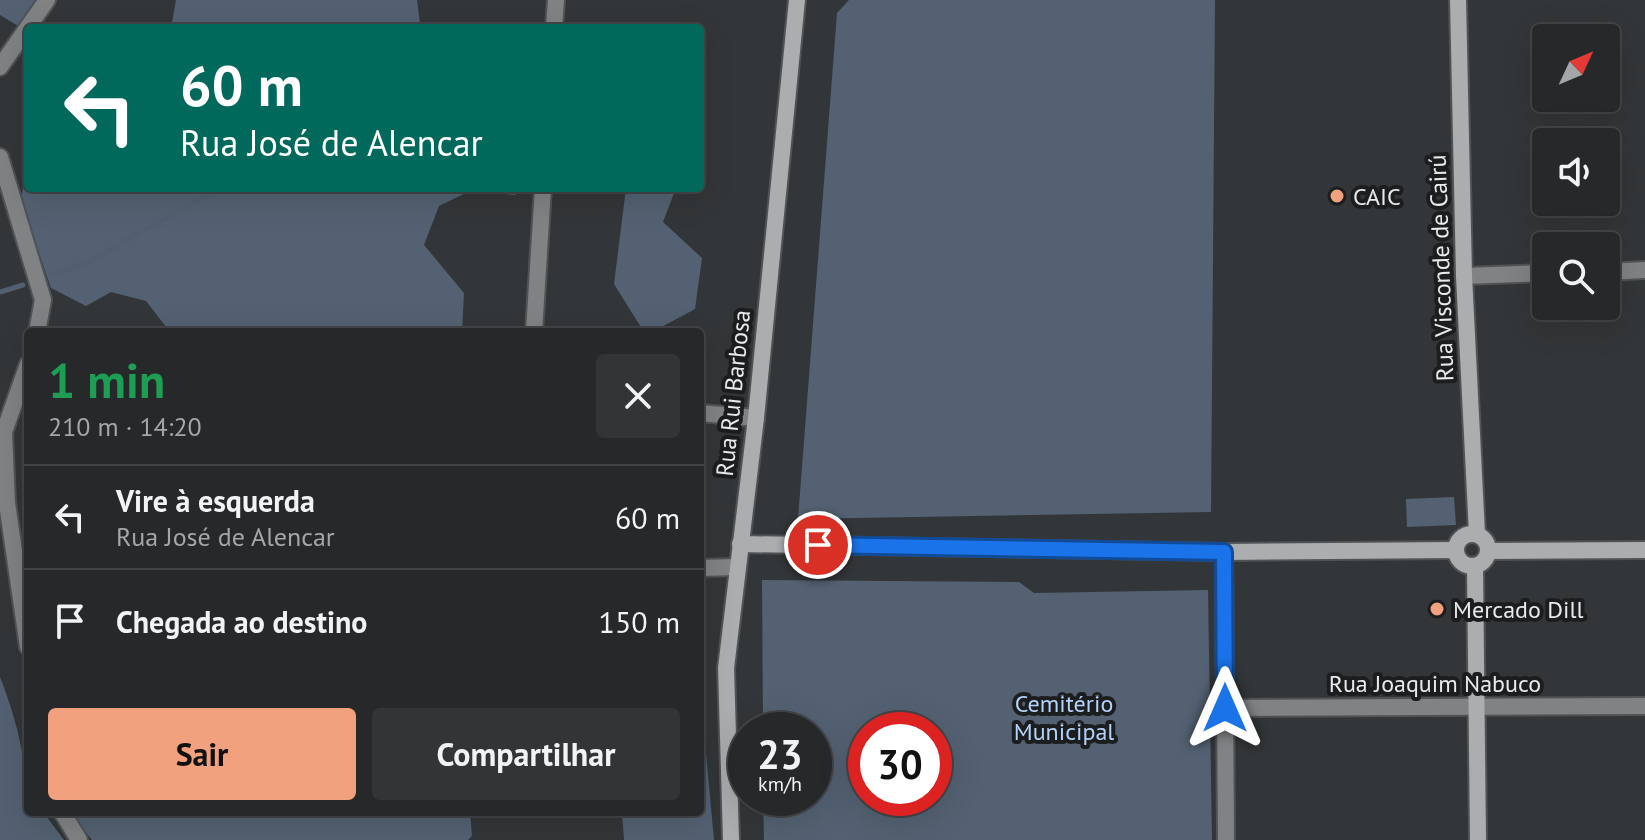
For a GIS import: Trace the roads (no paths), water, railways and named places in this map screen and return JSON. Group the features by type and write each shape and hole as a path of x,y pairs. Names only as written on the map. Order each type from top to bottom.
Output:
{"street":[{"path":"30,24 47,0"},
{"path":"554,24 556,0"},
{"name":"Rua Rui Barbosa","path":"731,840 726,668 756,418 797,0"},
{"name":"Rua Visconde de Cairú","path":"1458,0 1464,276 1477,534"},
{"path":"0,67 24,33"},
{"path":"0,157 43,300 38,328"},
{"path":"534,328 543,192"},
{"path":"1620,271 1645,270"},
{"path":"1464,276 1532,274"},
{"path":"24,375 4,432 7,503 24,620"},
{"path":"704,413 756,418"},
{"path":"1477,534 1483,538 1489,551 1482,564 1475,567 1461,563 1456,550 1462,537 1477,534"},
{"path":"740,544 1224,552 1456,550"},
{"path":"1489,551 1645,550"},
{"path":"1224,552 1226,840"},
{"path":"704,568 737,567"},
{"path":"1475,567 1478,840"},
{"name":"Rua Joaquim Nabuco","path":"1225,708 1645,706"},
{"path":"64,816 79,840"}],"waterway":[{"path":"51,275 86,263 213,192"},
{"path":"0,292 23,285"}],"place":[{"name":"CAIC","path":"1337,196"},
{"name":"Mercado Dill","path":"1437,609"}],"park label":[{"name":"Cemitério Municipal","path":"1064,717"}]}
